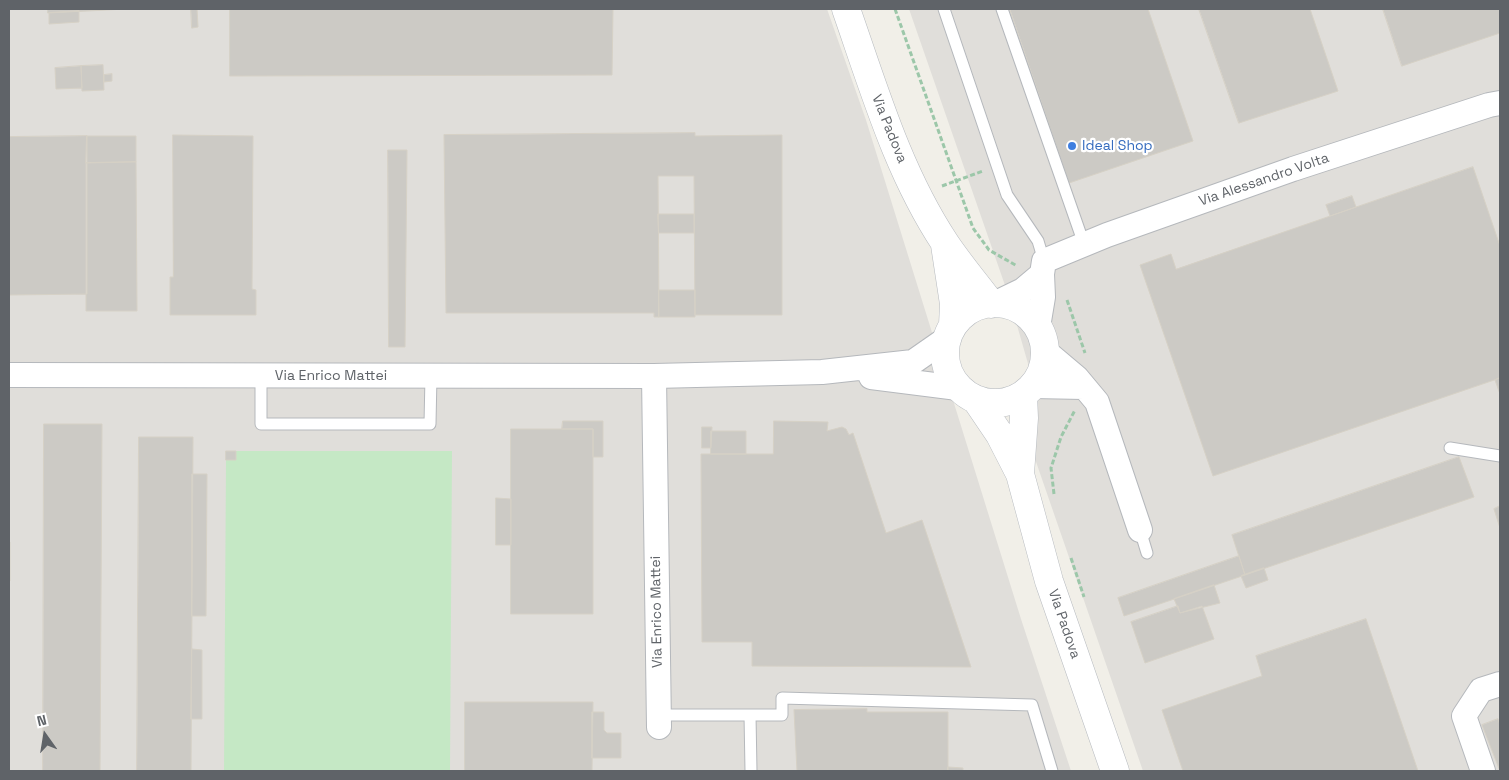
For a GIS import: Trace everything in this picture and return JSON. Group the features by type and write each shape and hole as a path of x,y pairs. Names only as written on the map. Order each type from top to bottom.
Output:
{"main road":[{"name":"Via Padova","path":"846,9 889,133 917,194 945,243 994,303"},
{"name":"Via Padova","path":"945,243 954,304 950,332"},
{"path":"994,303 1020,310 1042,339 1040,376 1028,391 1009,402 992,404 968,394 947,369 944,349 950,332 972,308 994,303"},
{"name":"Via Padova","path":"1020,474 1028,391"},
{"name":"Via Padova","path":"968,394 1000,435 1020,474 1049,581 1115,771"}],"street":[{"name":"Via Alessandro Volta","path":"994,303 1024,290 1037,268 1084,244 1293,169 1488,105 1500,103"},
{"path":"1037,268 1043,297 1042,339 1082,395"},
{"name":"Via Enrico Mattei","path":"9,375 654,376 822,372 913,362 950,332"},
{"name":"Via Enrico Mattei","path":"822,372 918,381 968,394"},
{"name":"Via Enrico Mattei","path":"654,376 659,721"},
{"path":"1028,391 1082,395 1097,402 1140,530"},
{"path":"1483,771 1464,716 1481,690 1500,684"}],"lane":[{"path":"944,9 1007,195 1038,241 1037,268"},
{"path":"1002,9 1084,244"},
{"path":"261,376 261,424 430,424 431,376"},
{"path":"1450,448 1500,456"},
{"path":"1140,530 1147,553"},
{"path":"659,721 750,715 782,715 782,698 1032,705 1052,771"},
{"path":"750,715 751,771"}],"path":[{"path":"895,9 972,228 989,250 1037,268"},
{"path":"934,189 983,171"},
{"path":"1067,298 1088,361"},
{"path":"1054,497 1051,468 1061,437 1082,395"},
{"path":"1070,554 1085,601"}],"shaded area":[{"path":"9,9 827,9 866,120 1021,619 1071,771 9,771"},
{"path":"909,9 1500,9 1500,771 1143,771 1034,456 1033,381 1008,294"}],"green space":[{"path":"236,451 452,451 450,771 224,771 226,460 236,460"}],"building":[{"path":"48,9 126,9 48,13"},
{"path":"191,9 197,9 198,27 192,28"},
{"path":"230,9 613,9 612,75 230,76"},
{"path":"1010,9 1148,9 1193,141 1069,183"},
{"path":"1199,9 1310,9 1338,91 1239,123"},
{"path":"1383,9 1500,9 1500,33 1402,66"},
{"path":"79,11 79,22 49,24 49,13"},
{"path":"103,65 104,90 82,91 81,66"},
{"path":"81,66 82,88 56,89 55,68"},
{"path":"112,74 112,81 104,82 104,75"},
{"path":"695,133 695,136 782,135 782,315 695,315 694,176 658,176 659,317 654,317 654,313 446,313 444,135"},
{"path":"173,135 253,136 252,289 256,290 256,315 170,315 170,277 173,277"},
{"path":"87,136 136,136 136,162 86,163"},
{"path":"87,136 87,294 9,295 9,137"},
{"path":"388,150 407,150 405,347 389,347"},
{"path":"136,162 137,311 86,311 86,163"},
{"path":"1473,167 1500,246 1500,378 1213,476 1140,265 1171,254 1176,269"},
{"path":"1352,196 1356,207 1330,216 1326,205"},
{"path":"658,214 694,214 694,233 659,233"},
{"path":"659,290 695,290 695,317 659,317"},
{"path":"1500,378 1500,394 1495,380"},
{"path":"563,421 603,421 603,457 593,457 593,429 562,429"},
{"path":"774,421 828,422 827,431 842,427 846,429 849,435 853,433 886,533 922,520 971,667 752,666 752,642 702,642 701,454 773,454"},
{"path":"44,424 102,424 100,771 43,771"},
{"path":"702,427 712,427 711,448 702,448"},
{"path":"511,429 593,429 593,614 511,614"},
{"path":"711,431 746,431 746,454 711,454"},
{"path":"139,437 193,437 191,771 137,771"},
{"path":"226,451 236,451 236,460 226,460"},
{"path":"1459,457 1474,497 1245,575 1232,535"},
{"path":"192,474 207,474 206,616 192,616"},
{"path":"496,498 511,499 511,545 496,545"},
{"path":"1500,506 1500,528 1494,509"},
{"path":"10,542 10,581 9,581"},
{"path":"1239,556 1245,575 1124,616 1118,598"},
{"path":"1264,568 1268,580 1246,588 1241,576"},
{"path":"1214,585 1220,603 1180,613 1174,599"},
{"path":"1178,606 1180,613 1202,606 1214,639 1145,663 1131,622"},
{"path":"1366,619 1418,771 1183,771 1162,710 1262,676 1256,656"},
{"path":"192,649 202,650 202,719 191,719"},
{"path":"465,702 593,702 592,771 465,771"},
{"path":"867,709 867,712 948,712 948,771 797,771 794,710"},
{"path":"592,712 604,712 604,730 607,733 621,733 621,758 592,758"},
{"path":"1498,719 1500,725 1500,771 1482,725"},
{"path":"948,767 963,768 963,771 948,771"}],"place":[{"name":"Ideal Shop","path":"1072,146"}]}
